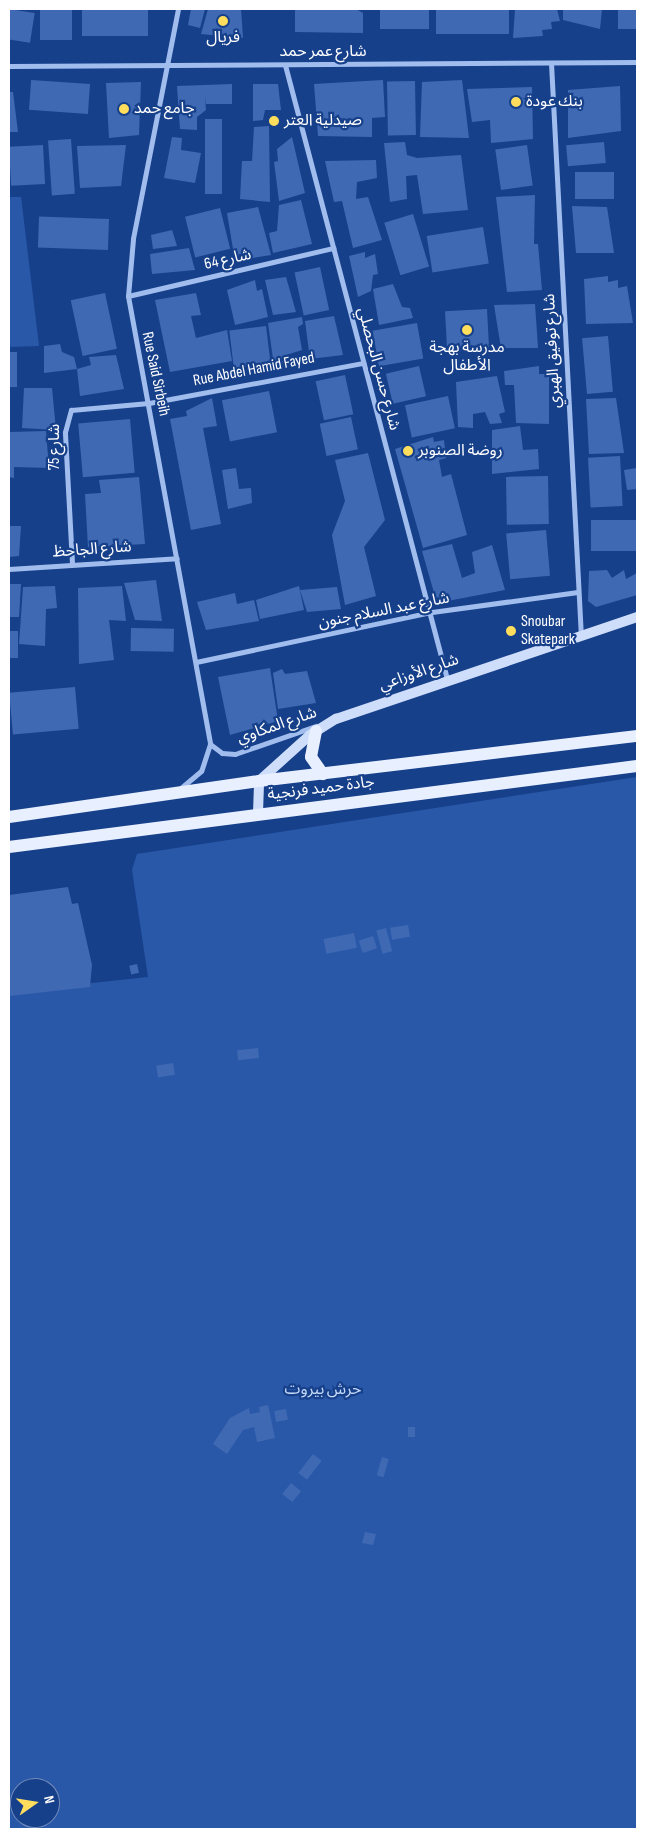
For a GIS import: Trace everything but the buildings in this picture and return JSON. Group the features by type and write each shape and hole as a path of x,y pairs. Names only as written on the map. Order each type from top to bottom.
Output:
{"main road":[{"path":"316,731 310,757 324,774"},
{"name":"جادة حميد فرنجية","path":"9,817 259,781 637,736"},
{"name":"جادة حميد فرنجية","path":"9,847 258,813 637,766"}],"street":[{"name":"Rue Said Sirbeih","path":"178,9 169,66 133,238 128,296 150,403 210,744"},
{"name":"شارع عمر حمد","path":"9,66 637,62"},
{"name":"شارع توفيق الهبري","path":"550,63 581,637"},
{"name":"شارع حسن البحصلي","path":"285,65 363,363 432,612 447,678"},
{"name":"شارع 64","path":"128,296 333,248"},
{"name":"Rue Abdel Hamid Fayed","path":"150,403 363,363"},
{"name":"شارع 75","path":"72,564 68,414 85,408 150,403"},
{"name":"شارع الجاحظ","path":"9,569 177,558"},
{"name":"شارع عبد السلام جنون","path":"196,662 432,612 578,592"},
{"name":"شارع الأوزاعي","path":"259,781 316,731 336,719 447,678 581,637 637,616"},
{"name":"شارع المكاوي","path":"210,744 222,753 235,754 336,719"},
{"path":"169,793 196,778 205,765 210,744"},
{"path":"258,813 259,781"}],"green space":[{"path":"9,197 21,197 39,346 9,347"},
{"name":"حرش بيروت","path":"637,777 637,1829 9,1829 9,992 148,977 132,870 137,854"}],"place":[{"name":"فريال","path":"223,21"},
{"name":"بنك عودة","path":"516,102"},
{"name":"جامع حمد","path":"124,109"},
{"name":"صيدلية العتر","path":"274,121"},
{"name":"مدرسة بهجة الأطفال","path":"467,330"},
{"name":"روضة الصنوبر","path":"408,451"},
{"name":"Snoubar Skatepark","path":"511,631"}]}
